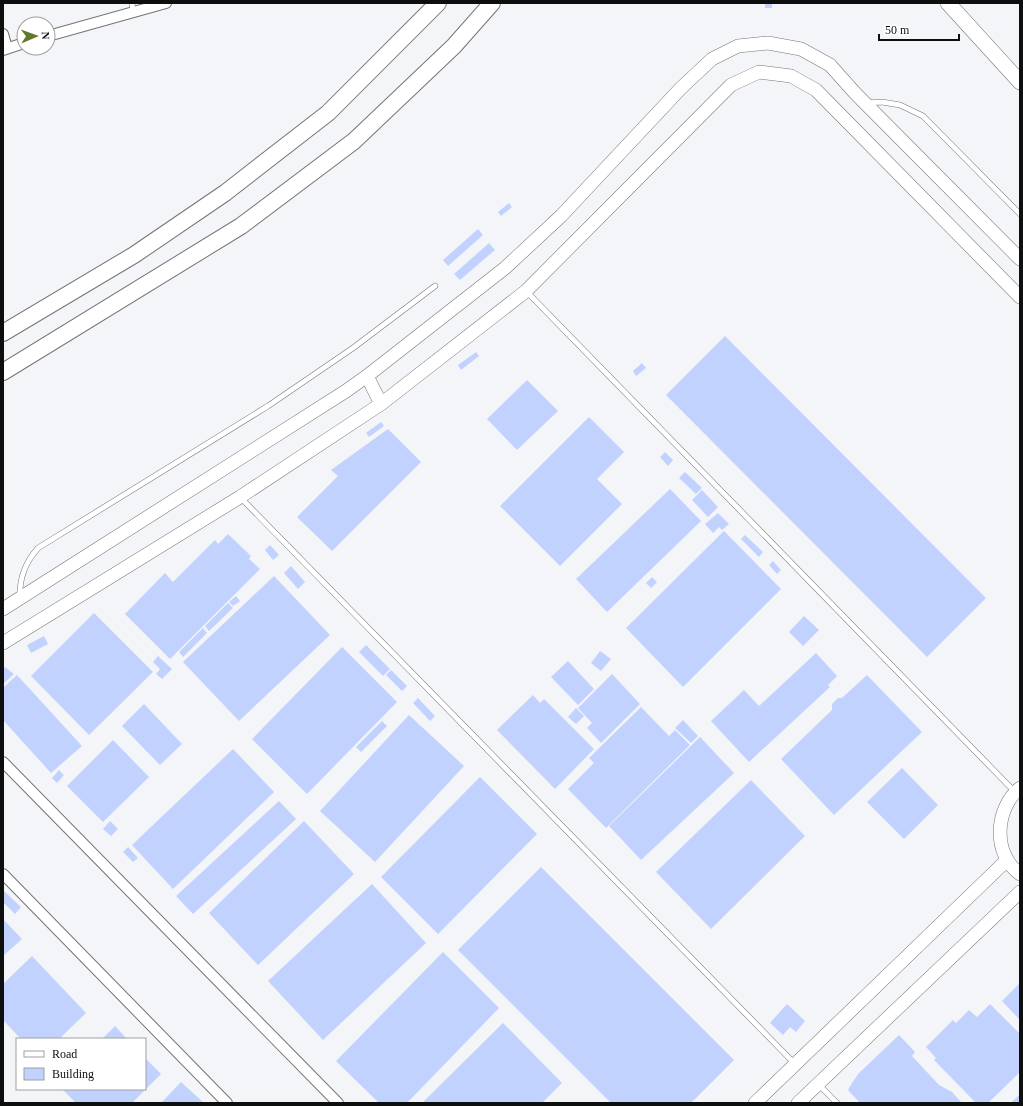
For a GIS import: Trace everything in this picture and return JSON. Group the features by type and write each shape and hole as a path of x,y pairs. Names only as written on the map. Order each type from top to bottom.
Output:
{"main road":[{"path":"3,333 134,255 225,193 328,113 438,3"},
{"path":"3,372 241,226 354,141 454,46 492,3"},
{"path":"948,3 1020,82"}],"street":[{"path":"56,33 132,8 166,3"},
{"path":"3,34 5,49 16,46"},
{"path":"3,609 367,376 505,268 561,216 681,88 712,59 738,46 768,43 802,49 830,65 865,104 1020,259"},
{"path":"3,643 240,497 381,404 526,291 731,85 759,72 791,76 816,90 1020,297"},
{"path":"367,376 381,404"},
{"path":"3,762 338,1103"},
{"path":"1017,790 1005,807 1000,825 1001,843 1007,860 1020,874"},
{"path":"755,1103 1007,860"},
{"path":"3,874 227,1103"},
{"path":"798,1103 1020,892"}],"lane":[{"path":"865,104 874,102 891,103 908,108 923,116 1020,214"},
{"path":"20,599 19,590 23,571 38,548 274,402 353,348 435,286"},
{"path":"526,291 1017,790"},
{"path":"240,497 795,1064"},
{"path":"818,1084 837,1103"}],"building":[{"path":"765,3 772,3 772,8 765,8"},
{"path":"509,203 512,207 501,216 498,212"},
{"path":"478,229 483,235 448,266 443,260"},
{"path":"489,243 495,250 460,280 454,274"},
{"path":"725,336 986,598 927,657 666,395"},
{"path":"476,352 479,356 461,370 458,365"},
{"path":"642,363 646,368 636,376 633,371"},
{"path":"527,380 558,411 517,450 487,419"},
{"path":"589,417 624,452 597,479 622,504 560,566 500,506"},
{"path":"381,422 384,426 369,437 366,433"},
{"path":"388,429 421,462 332,551 297,517 338,476 331,470"},
{"path":"665,452 673,460 668,466 660,457"},
{"path":"685,472 702,488 696,494 679,478"},
{"path":"670,489 701,521 607,612 576,579"},
{"path":"702,490 718,507 708,517 692,500"},
{"path":"718,513 729,524 722,530 719,527 713,533 705,524"},
{"path":"724,531 781,589 683,687 626,628"},
{"path":"228,534 251,556 249,559 260,569 170,659 125,614 165,573 173,582 215,540 218,544"},
{"path":"745,535 763,552 759,557 741,539"},
{"path":"270,545 279,555 273,560 265,550"},
{"path":"773,561 781,570 777,574 769,565"},
{"path":"291,566 305,582 298,589 284,573"},
{"path":"274,576 330,635 239,721 183,662"},
{"path":"652,577 657,582 651,588 646,583"},
{"path":"236,596 240,601 233,606 229,602"},
{"path":"228,603 233,608 209,631 205,626"},
{"path":"94,613 153,672 89,735 31,676"},
{"path":"804,616 819,630 803,646 789,632"},
{"path":"203,628 207,633 183,657 179,652"},
{"path":"44,636 48,644 31,653 27,645"},
{"path":"366,645 390,669 383,676 359,652"},
{"path":"342,647 397,702 307,794 252,739"},
{"path":"600,651 611,659 601,671 591,663"},
{"path":"816,653 837,676 828,685 830,687 749,762 711,721 744,690 759,706"},
{"path":"158,656 172,669 162,679 156,674 160,669 153,662"},
{"path":"568,661 594,689 578,705 551,677"},
{"path":"5,667 14,674 3,684 3,670"},
{"path":"391,670 407,686 402,691 386,675"},
{"path":"612,674 640,704 601,743 587,728 592,723 578,708"},
{"path":"17,675 82,746 51,773 3,720 3,688"},
{"path":"867,675 922,732 834,815 781,759 832,710 832,704 838,698 842,698"},
{"path":"533,695 540,703 544,699 594,749 555,789 497,730"},
{"path":"418,698 435,716 430,721 413,703"},
{"path":"144,704 182,744 160,765 122,726"},
{"path":"641,707 669,736 675,730 690,745 606,828 568,789 594,763 589,758"},
{"path":"576,708 584,716 576,724 568,717"},
{"path":"409,715 464,766 375,862 320,811"},
{"path":"683,720 698,736 691,743 675,728"},
{"path":"382,721 387,726 361,752 356,747"},
{"path":"700,737 734,773 641,860 609,826"},
{"path":"113,740 149,777 103,822 67,786"},
{"path":"233,749 274,792 173,889 132,845"},
{"path":"902,768 938,805 904,839 867,802"},
{"path":"59,770 64,775 57,783 52,778"},
{"path":"480,777 537,834 438,934 381,877"},
{"path":"751,780 805,836 711,929 656,872"},
{"path":"279,801 296,819 193,914 176,896"},
{"path":"110,821 118,829 111,836 103,829"},
{"path":"304,821 354,874 258,965 209,913"},
{"path":"128,847 138,858 133,862 123,852"},
{"path":"541,867 734,1060 691,1103 611,1103 458,950"},
{"path":"372,884 426,943 323,1040 268,981"},
{"path":"3,890 21,907 15,914 3,902"},
{"path":"3,919 22,939 3,956"},
{"path":"443,952 499,1008 407,1103 379,1103 336,1061"},
{"path":"32,956 86,1013 60,1038 20,1038 3,1020 3,984"},
{"path":"1020,983 1020,1020 1002,1001"},
{"path":"787,1004 805,1021 796,1032 790,1027 783,1035 770,1023"},
{"path":"990,1004 1020,1034 1020,1072 988,1103 976,1103 934,1060 936,1058 926,1047 953,1020 956,1023 969,1010 977,1017"},
{"path":"503,1023 562,1083 542,1103 422,1103"},
{"path":"115,1026 126,1038 103,1038"},
{"path":"899,1035 915,1052 912,1056 939,1085 952,1092 962,1103 860,1103 848,1090 852,1083 858,1074"},
{"path":"146,1059 161,1074 146,1089"},
{"path":"181,1082 204,1103 161,1103"},
{"path":"63,1090 145,1090 132,1103 76,1103"},
{"path":"1020,1094 1020,1103 1011,1103"}]}
